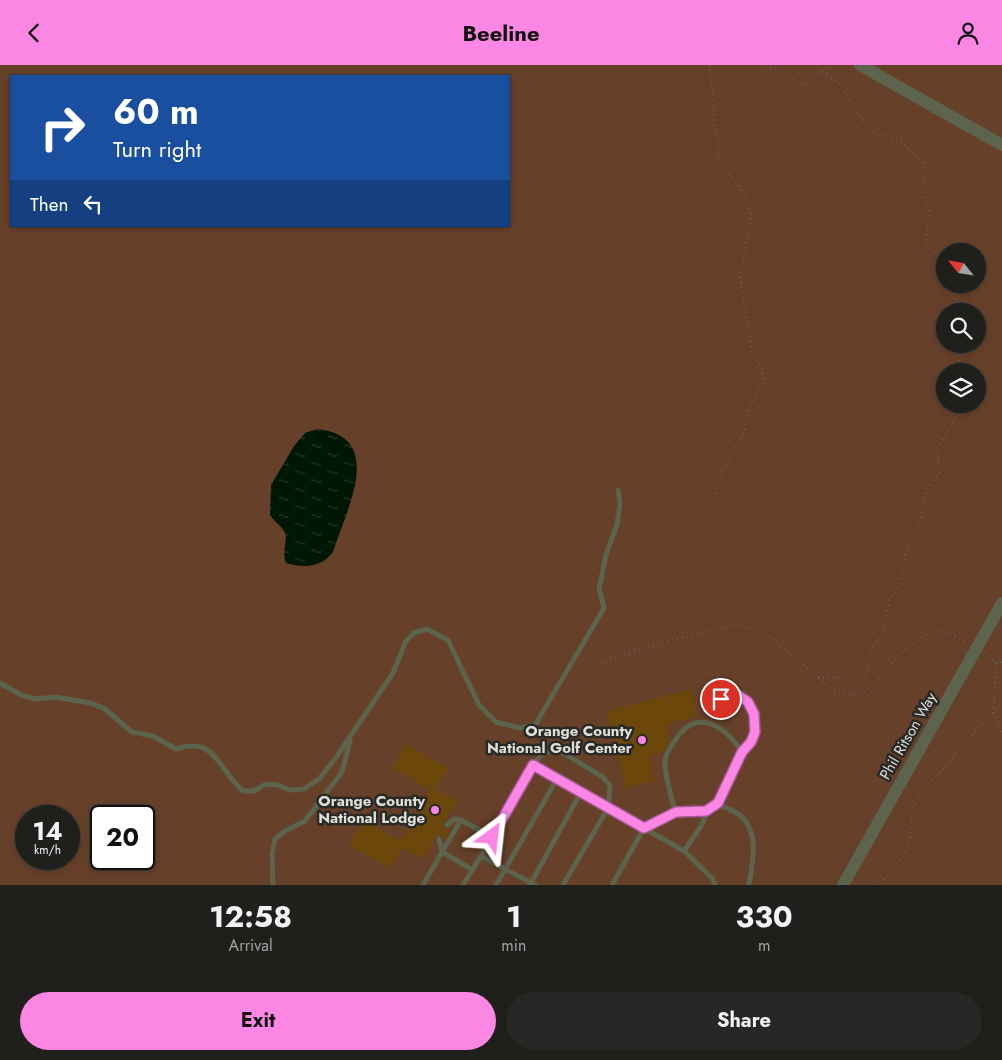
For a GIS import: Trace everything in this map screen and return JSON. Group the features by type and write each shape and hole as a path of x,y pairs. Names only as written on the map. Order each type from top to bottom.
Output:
{"street":[{"path":"860,65 1002,145"},
{"name":"Phil Ritson Way","path":"842,885 1002,603"}],"lane":[{"path":"0,683 21,695 36,699 55,697 91,703 105,709 132,732 153,736 176,749 188,745 201,745 208,750 225,773 243,791 254,791 266,784 278,785 290,790 304,789 328,769 393,673 406,641 414,633 427,629 448,640 478,705 496,722 520,728 535,725 604,608 599,589 606,555 617,524 620,503 618,490"},
{"path":"612,885 644,828 676,812 706,811 718,803 742,752 751,742 755,732 754,714 748,702 739,696 704,703"},
{"path":"676,812 664,761 682,730 689,725 704,722 718,725 732,737 742,752"},
{"path":"273,885 272,854 275,839 285,831 305,821 342,771 351,736"},
{"path":"463,885 537,758 548,751 565,754 608,781 611,794 608,808 564,885"},
{"path":"533,765 684,851 712,878 715,885"},
{"path":"496,885 557,779"},
{"path":"481,856 532,884 581,792"},
{"path":"718,803 741,817 752,832 753,848 749,885"},
{"path":"684,851 703,823 706,811"},
{"path":"447,825 454,819 461,820 492,837"},
{"path":"423,885 461,820"},
{"path":"439,839 442,852 472,870"}],"path":[{"path":"710,65 709,71 714,88 714,127 720,144 718,159 722,168 741,187 750,215 740,277 752,352 762,369 764,379 751,405 742,434 720,475 714,503"},
{"path":"766,65 802,83 810,82 823,72 828,65"},
{"path":"823,72 843,86 851,106 874,133 899,141 923,163 925,175 922,192 931,216 927,229 926,243 936,256"},
{"path":"818,677 845,678 858,682 866,674 872,648 883,634 889,601 901,583 906,553 921,519 926,491 940,472 937,449 955,419 961,413"},
{"path":"596,664 656,644 736,625 757,631 772,639 818,677 838,691 848,694 865,691 876,683 905,649 934,632 954,636 977,648 996,663 994,712 1002,735"},
{"path":"996,663 1002,662"},
{"path":"875,885 888,876 908,845 912,810 923,787 945,769 964,743 1002,703"}],"shaded area":[{"path":"0,65 1002,65 1002,885 0,885"}],"water":[{"path":"317,429 338,435 351,445 356,460 356,478 352,497 333,552 318,564 299,566 286,563 284,554 285,534 270,515 271,485 294,446 305,433"}],"building":[{"name":"Orange County National Golf Center","path":"691,689 698,716 667,724 670,738 663,752 649,755 655,781 626,789 606,711"},
{"name":"Orange County National Lodge","path":"406,744 448,768 436,789 458,800 443,824 445,829 451,828 444,840 442,836 436,836 423,859 402,848 390,869 349,845 363,820 400,841 430,790 392,768"}],"place":[{"name":"Orange County National Golf Center","path":"642,740"},
{"name":"Orange County National Lodge","path":"435,810"}],"route":[{"path":"492,837 533,765 644,828 676,812 706,811 718,803 742,752 748,747 755,732 754,714 744,698 739,696 721,699"}]}
